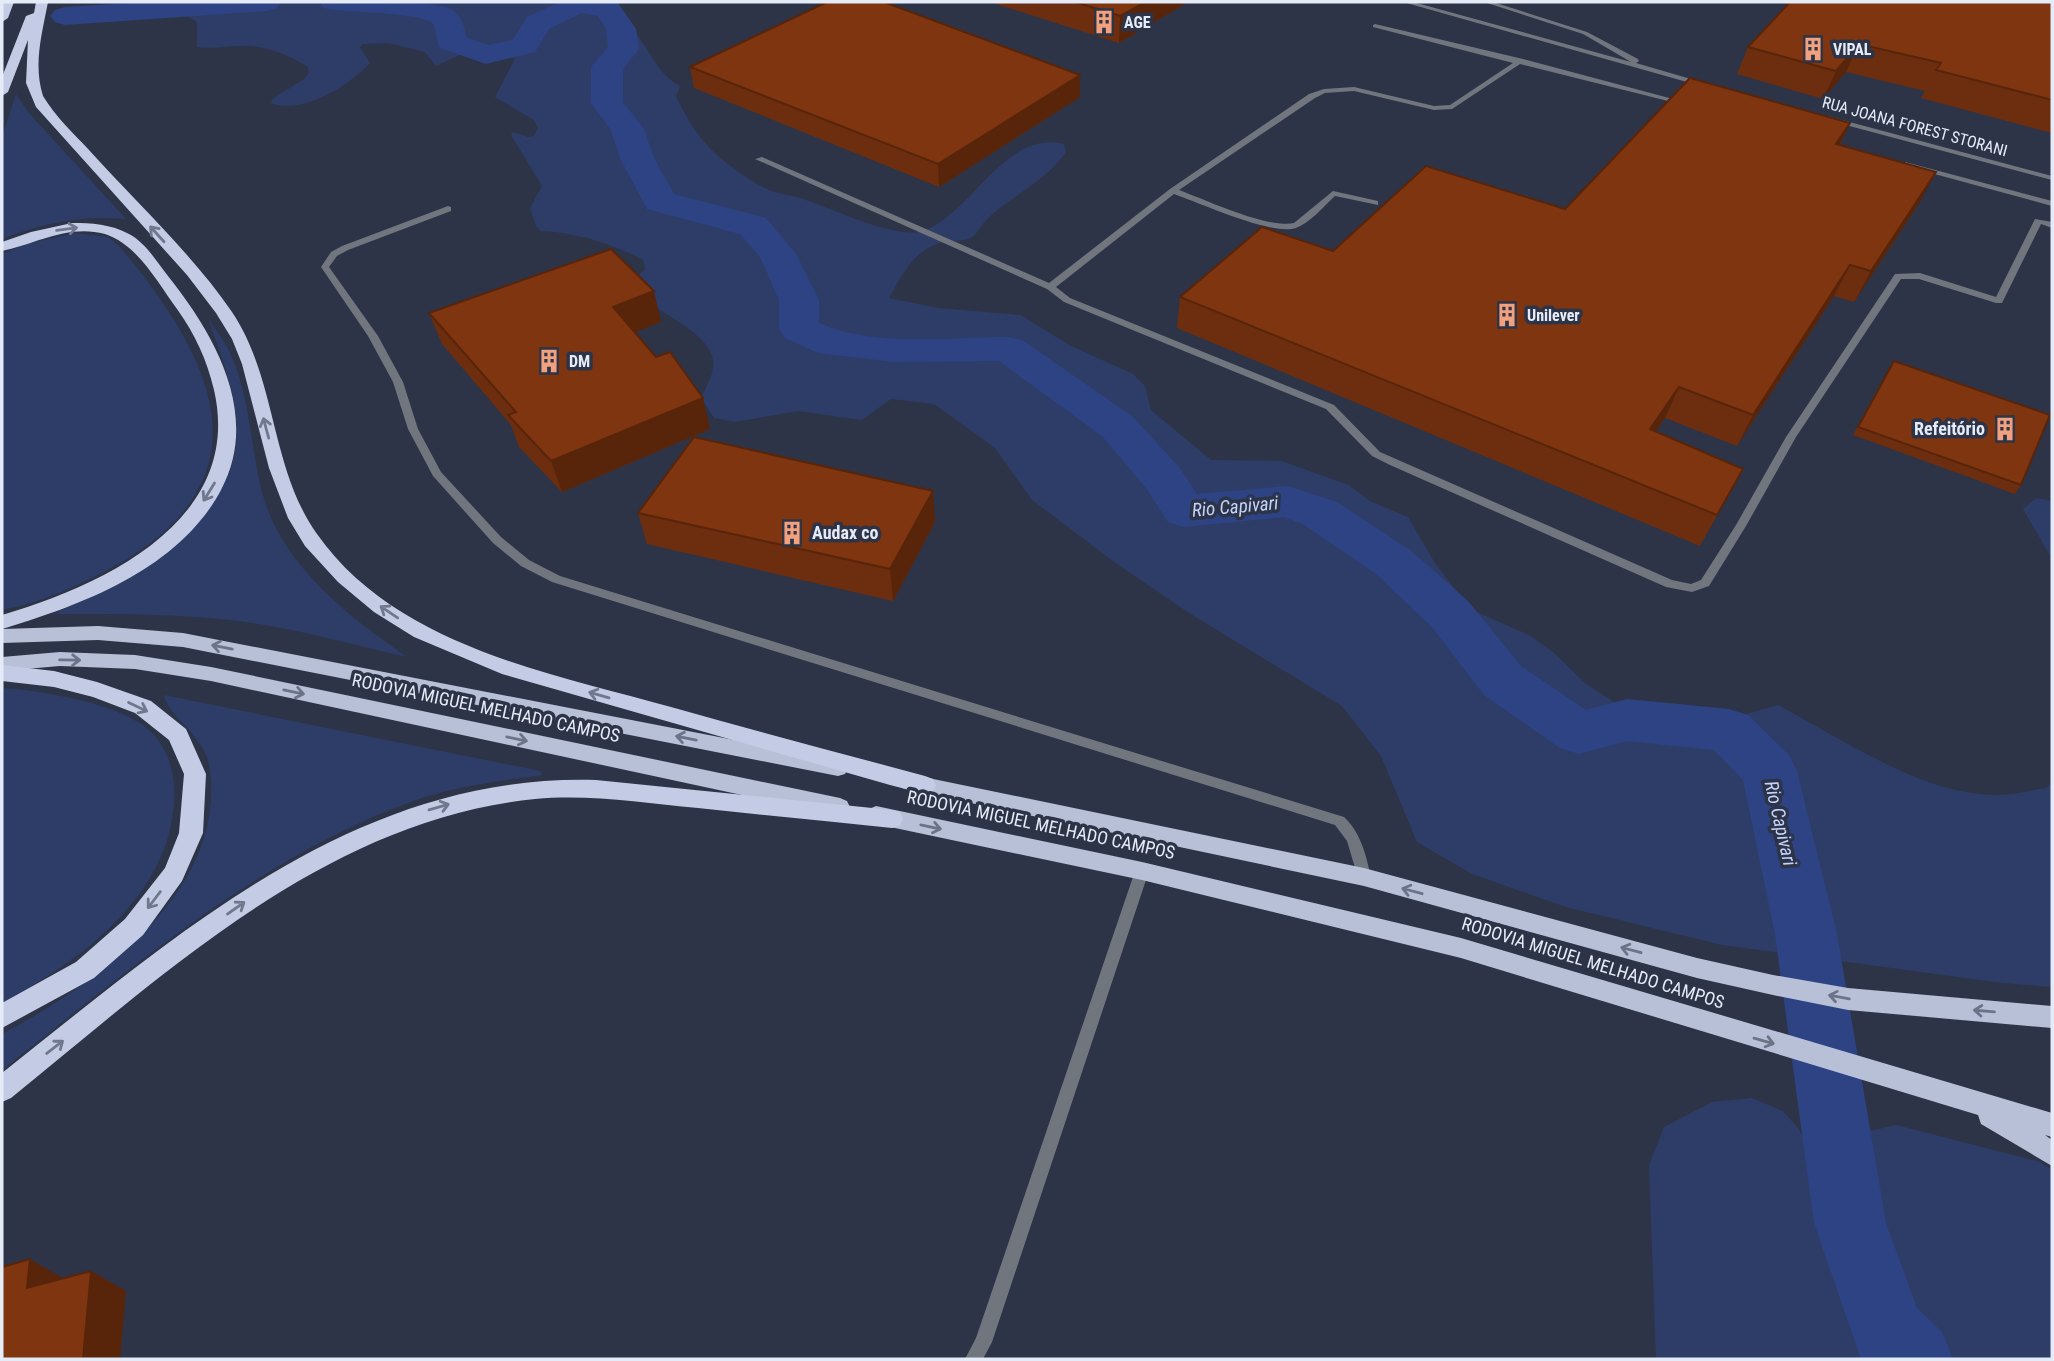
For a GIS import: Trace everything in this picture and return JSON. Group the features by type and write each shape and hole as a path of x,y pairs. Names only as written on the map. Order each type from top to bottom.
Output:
{"highway":[{"path":"2,18 8,2"},
{"path":"2,92 15,55 40,2"},
{"path":"40,2 30,67 32,92 183,263 228,319 250,366 288,501 323,554 359,590 426,634 488,662 925,785"},
{"path":"2,247 30,237 82,227 107,229 127,237 138,247 203,338 220,384 227,429 226,456 220,474 194,514 175,535 156,551 120,573 48,608 2,622"},
{"name":"RODOVIA MIGUEL MELHADO CAMPOS","path":"2,636 98,633 183,640 925,785 1364,877 1697,968 1848,999 2052,1017"},
{"name":"RODOVIA MIGUEL MELHADO CAMPOS","path":"2,664 60,659 135,662 211,674 1142,871 1461,947 1699,1021 2052,1125"},
{"path":"2,673 54,679 97,690 143,707 178,735 195,774 191,832 174,874 134,926 85,970 2,1016"},
{"path":"2,1089 202,932 265,889 351,840 424,812 502,793 587,789 892,818"},
{"path":"1972,1103 2052,1154"}],"lane":[{"path":"1406,2 1715,87"},
{"path":"1494,2 1585,33 1647,68"},
{"path":"1375,26 1692,105"},
{"path":"1049,287 1173,191 1312,96 1324,91 1354,89 1434,108 1452,107 1520,61"},
{"name":"RUA JOANA FOREST STORANI","path":"1823,116 2052,178"},
{"path":"759,159 1049,287 1067,300 1330,407 1376,454 1670,584 1692,588 1705,583 1791,437 1898,276 1920,276 1999,301 2038,221 2052,225"},
{"path":"1892,160 2052,204"},
{"path":"1173,191 1278,227 1297,225 1334,193 1375,203"},
{"path":"448,209 345,248 334,254 325,267 373,336 398,382 413,429 437,474 497,540 524,563 556,579 1339,821 1349,829 1355,841 1364,877"},
{"path":"974,1359 983,1342 1142,871"}],"shaded area":[{"path":"175,2 584,2 620,20 638,35 665,75 680,86 676,97 698,134 734,169 769,190 896,231 923,231 940,222 1006,161 1024,149 1043,143 1064,144 1066,152 1058,162 1039,180 988,218 973,236 934,245 918,256 905,271 889,298 938,308 1021,315 1069,345 1133,374 1145,386 1151,410 1211,460 1281,461 1349,485 1370,501 1408,517 1435,563 1470,609 1529,635 1553,652 1585,683 1620,706 1657,718 1712,724 1778,705 1884,763 1942,786 1970,793 1999,795 2046,788 2052,783 2052,987 2002,983 1722,945 1566,907 1472,874 1417,842 1381,756 1342,706 1189,613 1117,564 1032,500 995,448 934,404 891,399 862,420 798,411 735,422 714,418 701,398 710,379 712,356 697,335 637,294 635,279 645,269 643,260 594,240 541,231 536,226 530,208 542,186 511,135 513,132 528,137 534,136 538,128 534,120 495,97 515,59 501,50 466,52 436,66 425,52 388,43 363,44 360,47 370,63 350,81 311,102 284,106 271,103 272,99 304,79 309,73 308,67 264,48 197,47 197,22 176,9 179,6"},
{"path":"16,94 28,112 126,219 94,218 63,222 2,239 2,137"},
{"path":"75,233 108,237 121,248 180,330 200,371 211,412 211,452 197,491 168,528 120,563 92,578 48,597 2,610 2,254 26,244"},
{"path":"209,320 235,364 245,399 262,492 284,543 340,606 407,657 296,631 233,620 157,615 54,614 137,570 164,551 189,530 210,507 226,480 235,451 236,418 230,384"},
{"path":"2036,498 2052,501 2052,559 2023,509"},
{"path":"2,688 81,700 102,706 139,723 158,740 167,756 173,774 174,802 168,836 156,868 115,923 60,968 2,1003"},
{"path":"164,695 540,771 542,775 431,795 359,823 304,851 199,918 2,1070 2,1034 39,1013 115,960 149,927 178,891 199,852 210,810 209,765 206,754 194,735 172,711"},
{"path":"1752,1098 1783,1111 1799,1129 1840,1216 1847,1157 1870,1131 1896,1125 2037,1161 2052,1169 2052,1359 1656,1359 1649,1165 1664,1127 1712,1102"}],"building":[{"path":"827,2 884,2 1080,75 938,164 690,67"},
{"path":"1075,2 1145,2 1120,16"},
{"name":"VIPAL","path":"1790,2 2052,2 2052,100 1936,70 1941,63 1859,44 1836,71 1748,47"},
{"name":"Unilever","path":"1690,78 1850,123 1836,144 1936,172 1871,271 1850,265 1753,415 1679,387 1650,429 1743,469 1717,515 1180,297 1262,227 1333,251 1426,166 1565,209"},
{"path":"611,249 654,291 613,307 656,357 670,352 703,398 551,461 508,415 516,412 429,313"},
{"path":"1894,361 2050,415 2021,485 1858,427"},
{"path":"694,437 933,491 890,569 638,513"},
{"path":"30,1259 27,1288 91,1271 83,1359 2,1359 2,1267"}],"waterway":[{"name":"Rio Capivari","path":"65,16 267,2"},
{"name":"Rio Capivari","path":"334,2 394,6 440,14 450,25 451,42 486,55 524,46 537,23 579,4 608,9 621,29 624,49 607,67 607,103 627,129 637,158 660,201 753,226 777,254 799,300 799,329 832,344 894,350 1008,349 1117,426 1163,478 1184,511 1288,501 1320,513 1393,562 1450,614 1503,681 1579,733 1627,720 1729,730 1769,771 1806,934 1850,1223 1888,1333 1915,1359"}],"place":[{"name":"AGE","path":"1104,22"},
{"name":"VIPAL","path":"1813,49"},
{"name":"Unilever","path":"1507,315"},
{"name":"DM","path":"549,361"},
{"name":"Refeitório","path":"2005,429"},
{"name":"Audax co","path":"792,533"}]}
